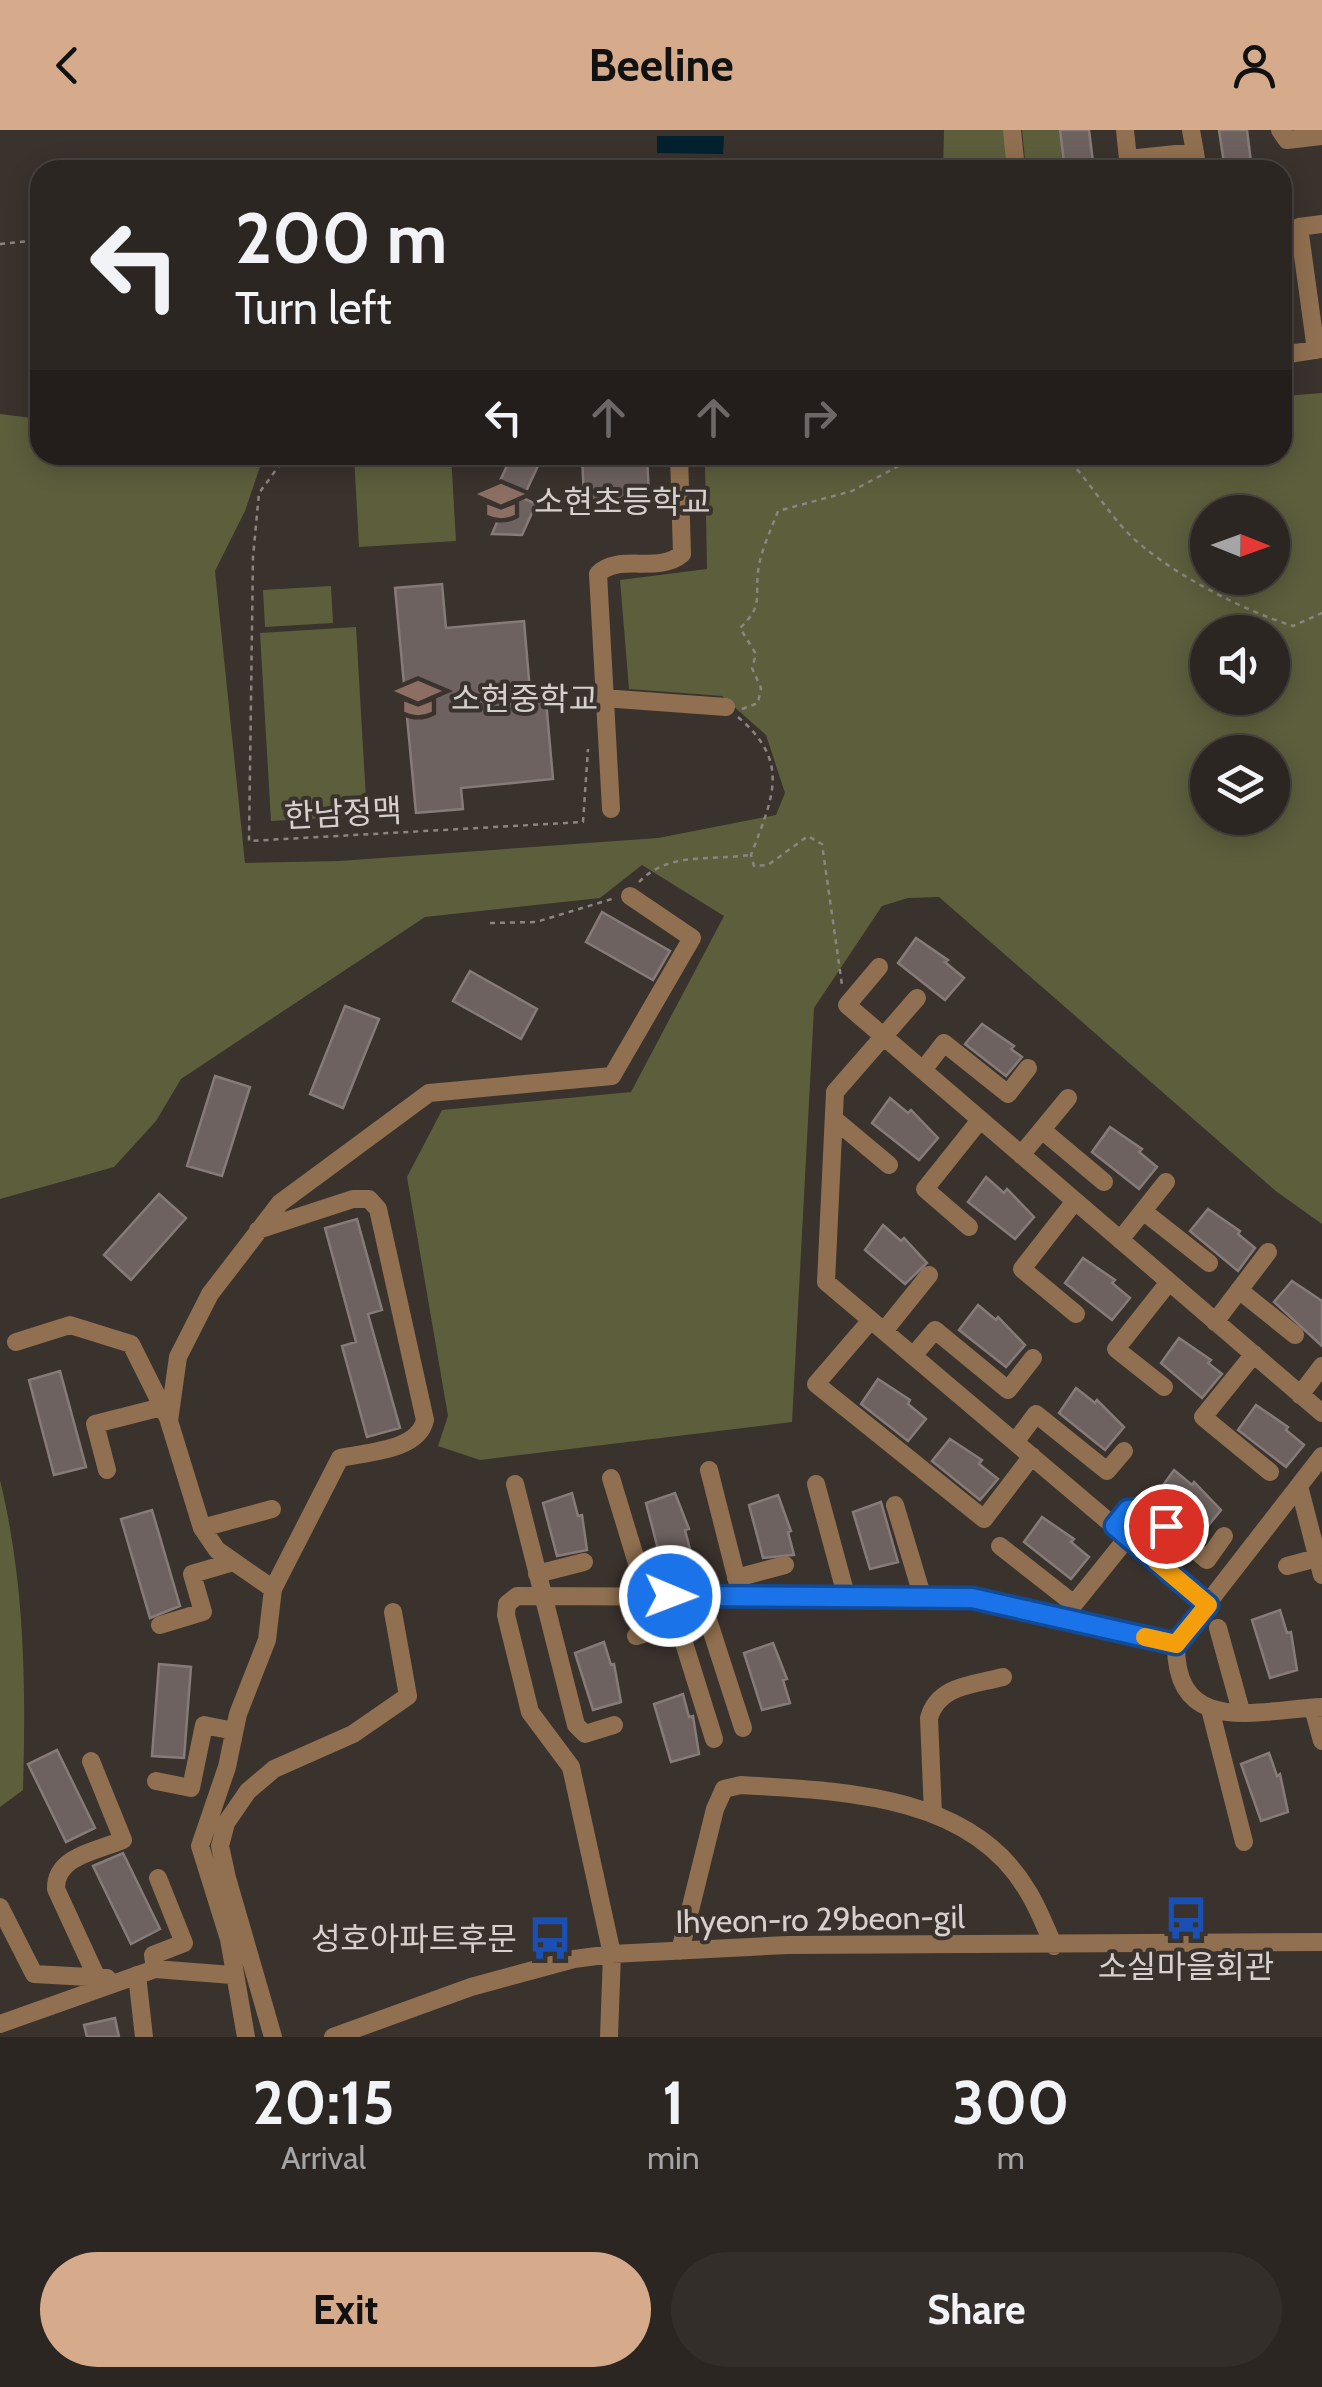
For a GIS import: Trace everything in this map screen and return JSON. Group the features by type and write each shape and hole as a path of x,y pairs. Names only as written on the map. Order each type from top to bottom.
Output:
{"street":[{"path":"1012,130 1015,160"},
{"path":"1124,130 1128,159 1162,160"},
{"path":"1192,130 1196,160"},
{"path":"1280,130 1287,140 1322,136"},
{"path":"1292,353 1319,349 1316,303 1300,227 1322,224"},
{"path":"611,809 598,574 605,567 665,563 682,554 679,465"},
{"path":"603,698 726,707"},
{"path":"165,1414 192,1322 280,1203 310,1179 429,1093 612,1076 692,938 630,896"},
{"path":"878,966 847,1005 1322,1413"},
{"path":"917,998 835,1092 826,1282 1208,1605"},
{"path":"923,1070 944,1043 1008,1094 1028,1068"},
{"path":"1021,1155 1068,1098"},
{"path":"834,1119 888,1165"},
{"path":"969,1227 925,1189 980,1120"},
{"path":"1042,1130 1104,1182"},
{"path":"1120,1240 1166,1182"},
{"path":"246,2037 232,1974 229,1939 200,1846 228,1767 234,1731 268,1640 273,1589 340,1458 410,1442 422,1432 425,1420 378,1208 369,1199 353,1198 258,1230"},
{"path":"1074,1201 1022,1269 1076,1314"},
{"path":"1143,1211 1209,1263"},
{"path":"1216,1322 1268,1252"},
{"path":"930,1275 816,1384 984,1519 1032,1456"},
{"path":"1164,1388 1116,1349 1169,1282"},
{"path":"1239,1290 1295,1335"},
{"path":"16,1342 70,1324 131,1344 165,1414 202,1528 217,1550 273,1589"},
{"path":"913,1356 935,1330 1008,1390 1033,1358"},
{"path":"1254,1354 1203,1417 1270,1472"},
{"path":"1300,1395 1322,1366"},
{"path":"143,1368 176,1368"},
{"path":"107,1470 95,1424 165,1414"},
{"path":"1015,1442 1036,1414 1107,1471 1124,1450"},
{"path":"1322,1456 1176,1644 1176,1666 1189,1698 1210,1708 1241,1711 1318,1707 1322,1741"},
{"path":"709,1470 738,1586"},
{"path":"611,1478 647,1596"},
{"path":"515,1484 576,1725 585,1734 614,1725"},
{"path":"816,1484 846,1595"},
{"path":"1287,1566 1320,1566 1299,1486"},
{"path":"896,1505 922,1595"},
{"path":"1000,1546 1074,1604 1122,1532 1128,1510 1145,1508 1207,1560 1224,1536"},
{"path":"202,1528 272,1510"},
{"path":"160,1625 203,1612 192,1574 233,1562"},
{"path":"537,1574 584,1562"},
{"path":"609,2037 612,1954 572,1767 530,1712 506,1615 507,1604 517,1596 542,1594 700,1596 738,1586 786,1565"},
{"path":"640,1575 678,1566"},
{"path":"738,1586 846,1595 972,1598 1176,1644"},
{"path":"670,1596 714,1740"},
{"path":"700,1596 742,1728"},
{"path":"273,2037 227,1878 220,1846 223,1834 248,1791 274,1770 353,1734 408,1696 392,1612"},
{"path":"636,1636 680,1623"},
{"path":"1218,1628 1241,1711"},
{"path":"933,1814 929,1718 933,1704 944,1693 1003,1676"},
{"path":"1210,1708 1244,1842"},
{"path":"156,1781 191,1788 204,1725 234,1731"},
{"path":"91,1761 123,1840 63,1864 55,1878 56,1889 97,1978"},
{"path":"680,1950 715,1809 724,1790 741,1785 896,1802 933,1814 979,1839 1008,1864 1027,1889 1054,1946"},
{"path":"155,1969 153,1955 184,1943 158,1878"},
{"path":"0,1907 34,1974 132,1977"},
{"name":"Ihyeon-ro 29beon-gil","path":"333,2037 471,1987 574,1958 612,1954 786,1945 1322,1942"},
{"path":"0,2024 155,1969 232,1974"},
{"path":"132,1977 144,2037"}],"path":[{"path":"0,244 30,241"},
{"name":"한남정맥","path":"280,465 259,493 252,557 249,841 583,822 589,742"},
{"path":"726,707 743,709 758,703 761,688 752,668 756,654 740,628 754,615 761,588 758,574 778,511 852,491 900,465"},
{"path":"1072,465 1128,533 1210,588 1260,616 1294,626 1322,613"},
{"path":"726,707 762,738 774,777 751,855 754,866 768,865 808,836 822,844 847,1005"}],"green space":[{"path":"944,130 1009,130 1012,160 943,160"},
{"path":"1022,130 1059,130 1064,160 1025,160"},
{"path":"1322,393 1322,1224 1277,1192 939,897 908,898 882,906 814,1008 792,1422 480,1460 438,1446 448,1416 407,1177 442,1110 631,1092 724,916 642,865 600,898 425,917 181,1079 156,1121 114,1167 0,1199 0,414 30,418 30,465 261,465 245,511 215,571 245,863 339,861 658,838 776,815 785,793 766,735 722,696 629,689 620,580 707,569 705,465 1292,465 1292,395"},
{"path":"355,465 452,465 456,541 359,547"},
{"path":"331,586 333,623 265,627 263,590"},
{"path":"356,627 367,816 271,821 260,633"},
{"path":"0,1480 15,1557 24,1711 23,1790 0,1807"}],"water":[{"path":"657,136 724,136 723,154 657,153"}],"building":[{"path":"1060,130 1089,130 1093,160 1064,160"},
{"path":"1219,130 1247,130 1251,160 1224,160"},
{"path":"507,465 538,465 523,498 536,504 522,535 492,534 500,515 487,509"},
{"path":"582,465 647,465 649,497 584,500"},
{"path":"442,584 446,628 524,621 531,703 546,701 553,779 461,788 463,809 416,813 395,588"},
{"path":"602,912 670,951 653,980 586,942"},
{"path":"916,938 948,960 945,962 964,978 945,1000 898,963"},
{"path":"470,971 537,1009 521,1039 453,1001"},
{"path":"345,1006 379,1019 343,1108 310,1094"},
{"path":"982,1024 1014,1046 1011,1049 1022,1057 1006,1076 965,1044"},
{"path":"215,1076 250,1087 222,1176 187,1166"},
{"path":"890,1098 908,1113 911,1110 938,1138 919,1160 872,1123"},
{"path":"1110,1127 1142,1149 1139,1152 1157,1167 1139,1189 1092,1152"},
{"path":"986,1177 1004,1193 1007,1189 1034,1217 1015,1239 968,1202"},
{"path":"159,1194 186,1218 131,1280 104,1255"},
{"path":"1208,1209 1240,1231 1238,1234 1255,1248 1238,1271 1190,1231"},
{"path":"357,1219 382,1310 368,1314 400,1428 367,1437 342,1346 356,1342 325,1228"},
{"path":"883,1225 901,1241 904,1238 927,1263 905,1284 865,1250"},
{"path":"1083,1258 1115,1280 1112,1283 1130,1298 1112,1320 1065,1283"},
{"path":"1292,1281 1322,1301 1322,1346 1274,1302"},
{"path":"978,1305 996,1320 998,1317 1025,1345 1006,1367 959,1330"},
{"path":"1179,1338 1211,1360 1208,1363 1222,1374 1202,1398 1161,1363"},
{"path":"60,1371 86,1467 54,1475 29,1380"},
{"path":"878,1379 910,1400 908,1404 926,1419 908,1441 861,1404"},
{"path":"1076,1388 1095,1403 1097,1400 1124,1427 1105,1450 1059,1413"},
{"path":"1256,1405 1288,1427 1286,1430 1304,1445 1286,1467 1238,1430"},
{"path":"950,1439 982,1460 979,1464 998,1479 980,1500 932,1461"},
{"path":"1174,1470 1192,1485 1194,1482 1221,1510 1203,1532 1156,1495"},
{"path":"572,1493 578,1516 582,1515 587,1550 557,1556 543,1503"},
{"path":"675,1493 689,1529 685,1530 691,1553 660,1557 646,1503"},
{"path":"778,1495 791,1531 788,1532 794,1555 763,1558 749,1505"},
{"path":"881,1502 898,1562 870,1569 853,1512"},
{"path":"152,1510 180,1606 150,1618 121,1519"},
{"path":"1042,1517 1074,1539 1071,1542 1089,1557 1071,1579 1024,1542"},
{"path":"1280,1610 1287,1633 1291,1632 1297,1670 1270,1678 1252,1620"},
{"path":"604,1642 611,1665 614,1664 621,1702 593,1710 575,1653"},
{"path":"773,1643 787,1679 783,1680 790,1703 762,1710 744,1653"},
{"path":"159,1664 191,1667 184,1758 152,1756"},
{"path":"683,1694 689,1717 693,1716 699,1754 671,1762 654,1704"},
{"path":"57,1750 95,1828 66,1842 28,1764"},
{"path":"1269,1753 1277,1776 1280,1774 1288,1812 1261,1821 1241,1764"},
{"path":"123,1853 160,1929 131,1944 93,1866"},
{"path":"115,2018 119,2037 87,2037 84,2025"}],"slow traffic":[{"path":"1145,1637 1176,1644 1208,1605 1156,1561"}],"place":[{"name":"소현초등학교","path":"501,501"},
{"name":"소현중학교","path":"418,698"},
{"name":"소실마을회관","path":"1186,1918"},
{"name":"성호아파트후문","path":"550,1938"}],"route":[{"path":"670,1596 972,1598 1176,1644 1208,1605 1115,1526 1128,1510 1145,1508 1166,1526"}]}
